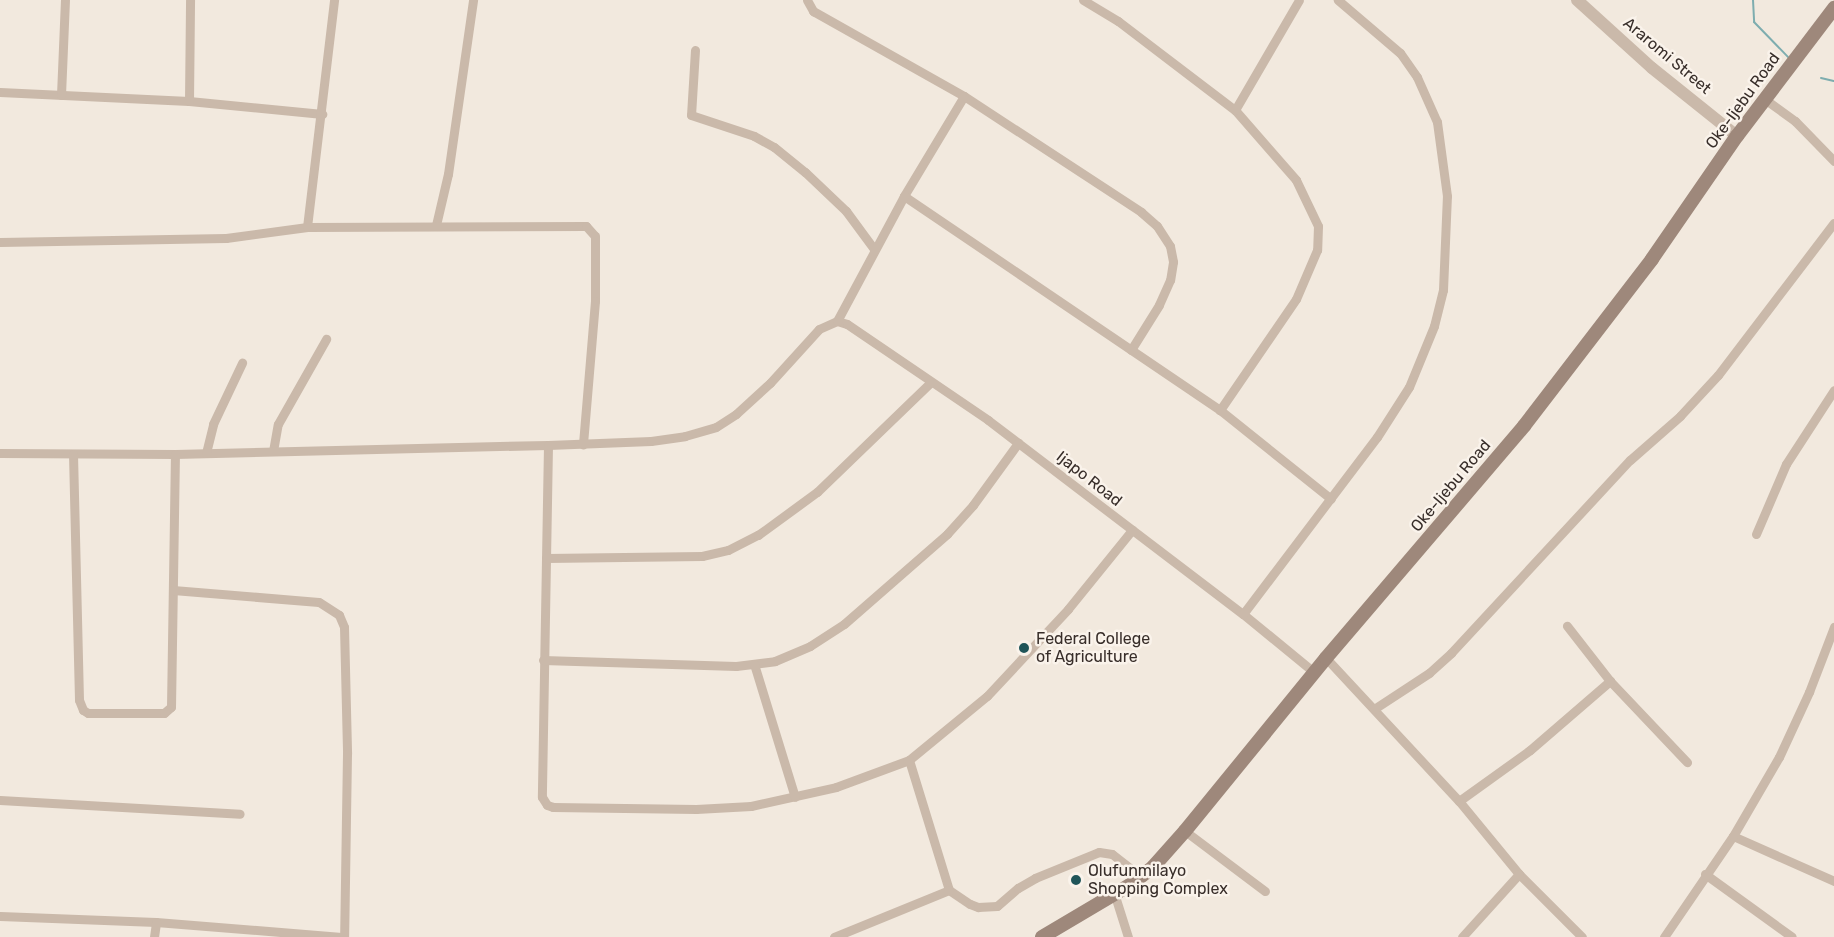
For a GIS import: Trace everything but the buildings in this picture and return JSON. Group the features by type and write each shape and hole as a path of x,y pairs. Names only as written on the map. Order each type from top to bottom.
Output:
{"main road":[{"name":"Oke-Ijebu Road","path":"1042,937 1115,896 1141,877 1185,831 1326,658 1524,426 1652,259 1737,136 1834,8"}],"street":[{"path":"62,95 65,0"},
{"path":"189,101 190,0"},
{"path":"308,227 334,0"},
{"path":"436,225 448,174 473,0"},
{"path":"807,0 813,11 964,96 1141,212 1157,226 1170,246 1173,262 1170,280 1159,305 1131,350"},
{"path":"1083,0 1118,21 1235,110 1280,160 1309,203 1318,226 1317,250 1296,299 1220,410"},
{"path":"1235,110 1299,0"},
{"path":"1243,614 1377,437 1409,387 1424,355 1443,290 1446,238 1443,152 1437,122 1428,99 1400,53 1338,0"},
{"name":"Araromi Street","path":"1577,0 1652,68 1737,136"},
{"path":"695,50 691,114 754,136 774,147 833,198 874,249"},
{"path":"0,92 189,101 322,114"},
{"path":"0,453 175,454 583,444 651,441 685,436 716,427 752,401 819,329 837,321 874,249 964,96"},
{"path":"1766,100 1795,121 1834,161"},
{"path":"904,196 1220,410 1331,499"},
{"path":"1374,709 1429,673 1451,653 1630,460 1680,416 1718,375 1834,223"},
{"path":"0,242 226,238 308,227 401,229 436,225 575,225 592,231 595,236 595,301 583,444"},
{"name":"Ijapo Road","path":"837,321 846,324 1018,443 1243,614 1315,673"},
{"path":"273,451 278,424 326,339"},
{"path":"206,453 213,424 242,363"},
{"path":"546,558 702,556 728,550 758,535 817,492 930,383"},
{"path":"1756,534 1786,464 1834,390"},
{"path":"543,660 736,666 775,661 810,646 844,624 947,534 1018,443"},
{"path":"548,445 542,797 547,805 696,809 751,806 836,787 909,760 987,696 1068,609 1132,530"},
{"path":"73,454 79,700 83,710 88,713 168,711 172,703 175,454"},
{"path":"0,916 156,922 342,937 347,742 344,627 339,615 319,602 173,590"},
{"path":"1567,626 1610,681 1687,762"},
{"path":"1664,937 1733,836 1779,757 1809,692 1834,627"},
{"path":"1326,658 1459,801 1519,874 1582,937"},
{"path":"754,664 795,797"},
{"path":"1459,801 1530,750 1610,681"},
{"path":"909,760 950,890 978,907 997,906 1018,888 1099,852 1112,854 1141,877"},
{"path":"0,800 240,814"},
{"path":"1185,831 1265,891"},
{"path":"1733,836 1834,879"},
{"path":"1462,937 1519,874"},
{"path":"1706,874 1792,937"},
{"path":"834,937 950,890"},
{"path":"1115,896 1128,937"},
{"path":"154,937 156,922"}],"waterway":[{"path":"1753,0 1754,22 1789,58"},
{"path":"1821,78 1834,81"}],"place":[{"name":"Federal College of Agriculture","path":"1024,648"},
{"name":"Olufunmilayo Shopping Complex","path":"1076,880"}]}
